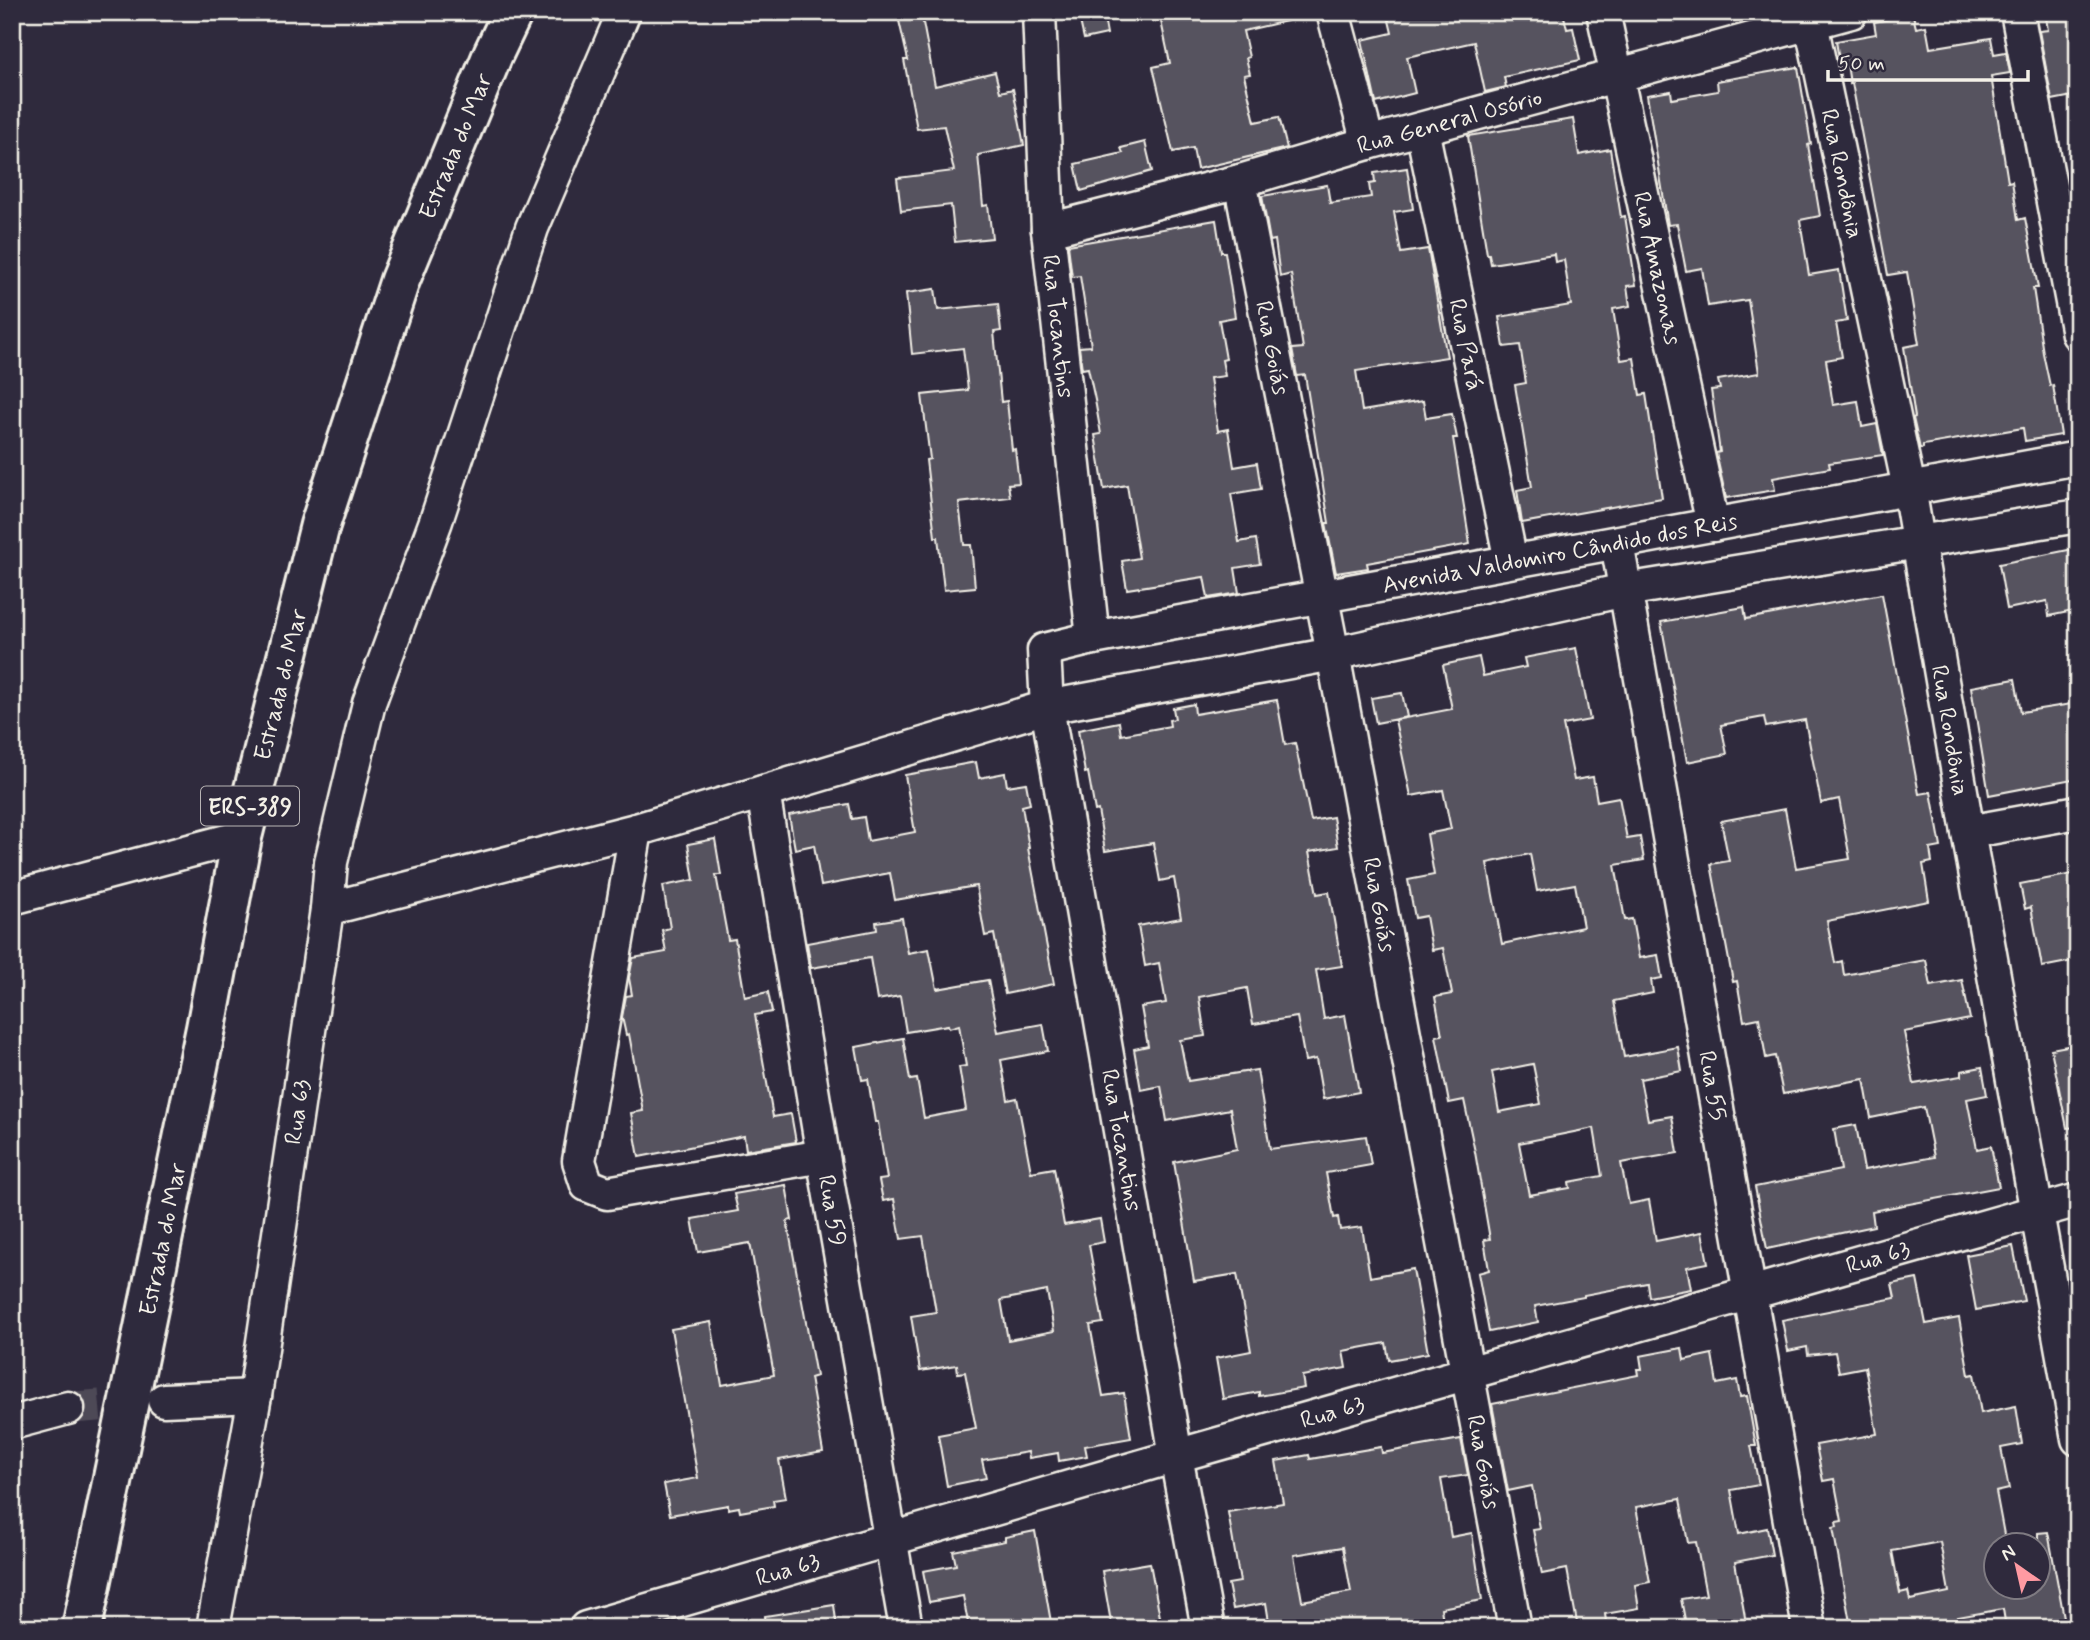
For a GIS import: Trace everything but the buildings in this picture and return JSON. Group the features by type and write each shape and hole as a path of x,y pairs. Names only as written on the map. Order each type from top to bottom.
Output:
{"main road":[{"name":"Estrada do Mar","path":"82,1628 206,1028 242,838 320,525 400,280 513,12"}],"street":[{"name":"Rua 63","path":"213,1628 255,1396 327,909 331,862 369,703 436,521 532,228 624,12"},
{"name":"Rua Tocantins","path":"1039,12 1048,230 1093,638"},
{"path":"1333,12 1368,143"},
{"name":"Rua Amazonas","path":"1603,12 1713,525"},
{"name":"Rua General Osório","path":"1048,230 1240,181 1368,143 1851,12"},
{"path":"2017,12 2078,334"},
{"name":"Rua Rondônia","path":"1811,23 1909,488 2078,1439"},
{"name":"Rua Pará","path":"1422,129 1511,561"},
{"name":"Rua Goiás","path":"1240,181 1333,654 1515,1628"},
{"name":"Avenida Valdomiro Cândido dos Reis","path":"1044,650 1093,638 2078,458"},
{"name":"Avenida Valdomiro Cândido dos Reis","path":"636,830 1047,707 1333,654 1625,590 2078,516"},
{"name":"Rua 55","path":"1617,543 1809,1628"},
{"name":"Rua Tocantins","path":"1044,650 1047,707 1208,1628"},
{"name":"Rua 59","path":"763,792 823,1156 906,1628"},
{"path":"1968,832 2078,812"},
{"path":"327,909 636,830 579,1161 587,1185 607,1194 823,1156"},
{"path":"12,898 242,838"},
{"name":"Rua 63","path":"599,1626 1176,1456 2078,1200"},
{"path":"164,1399 255,1396"},
{"path":"12,1423 68,1408"}],"tunnel":[{"path":"68,1408 152,1401"}]}
